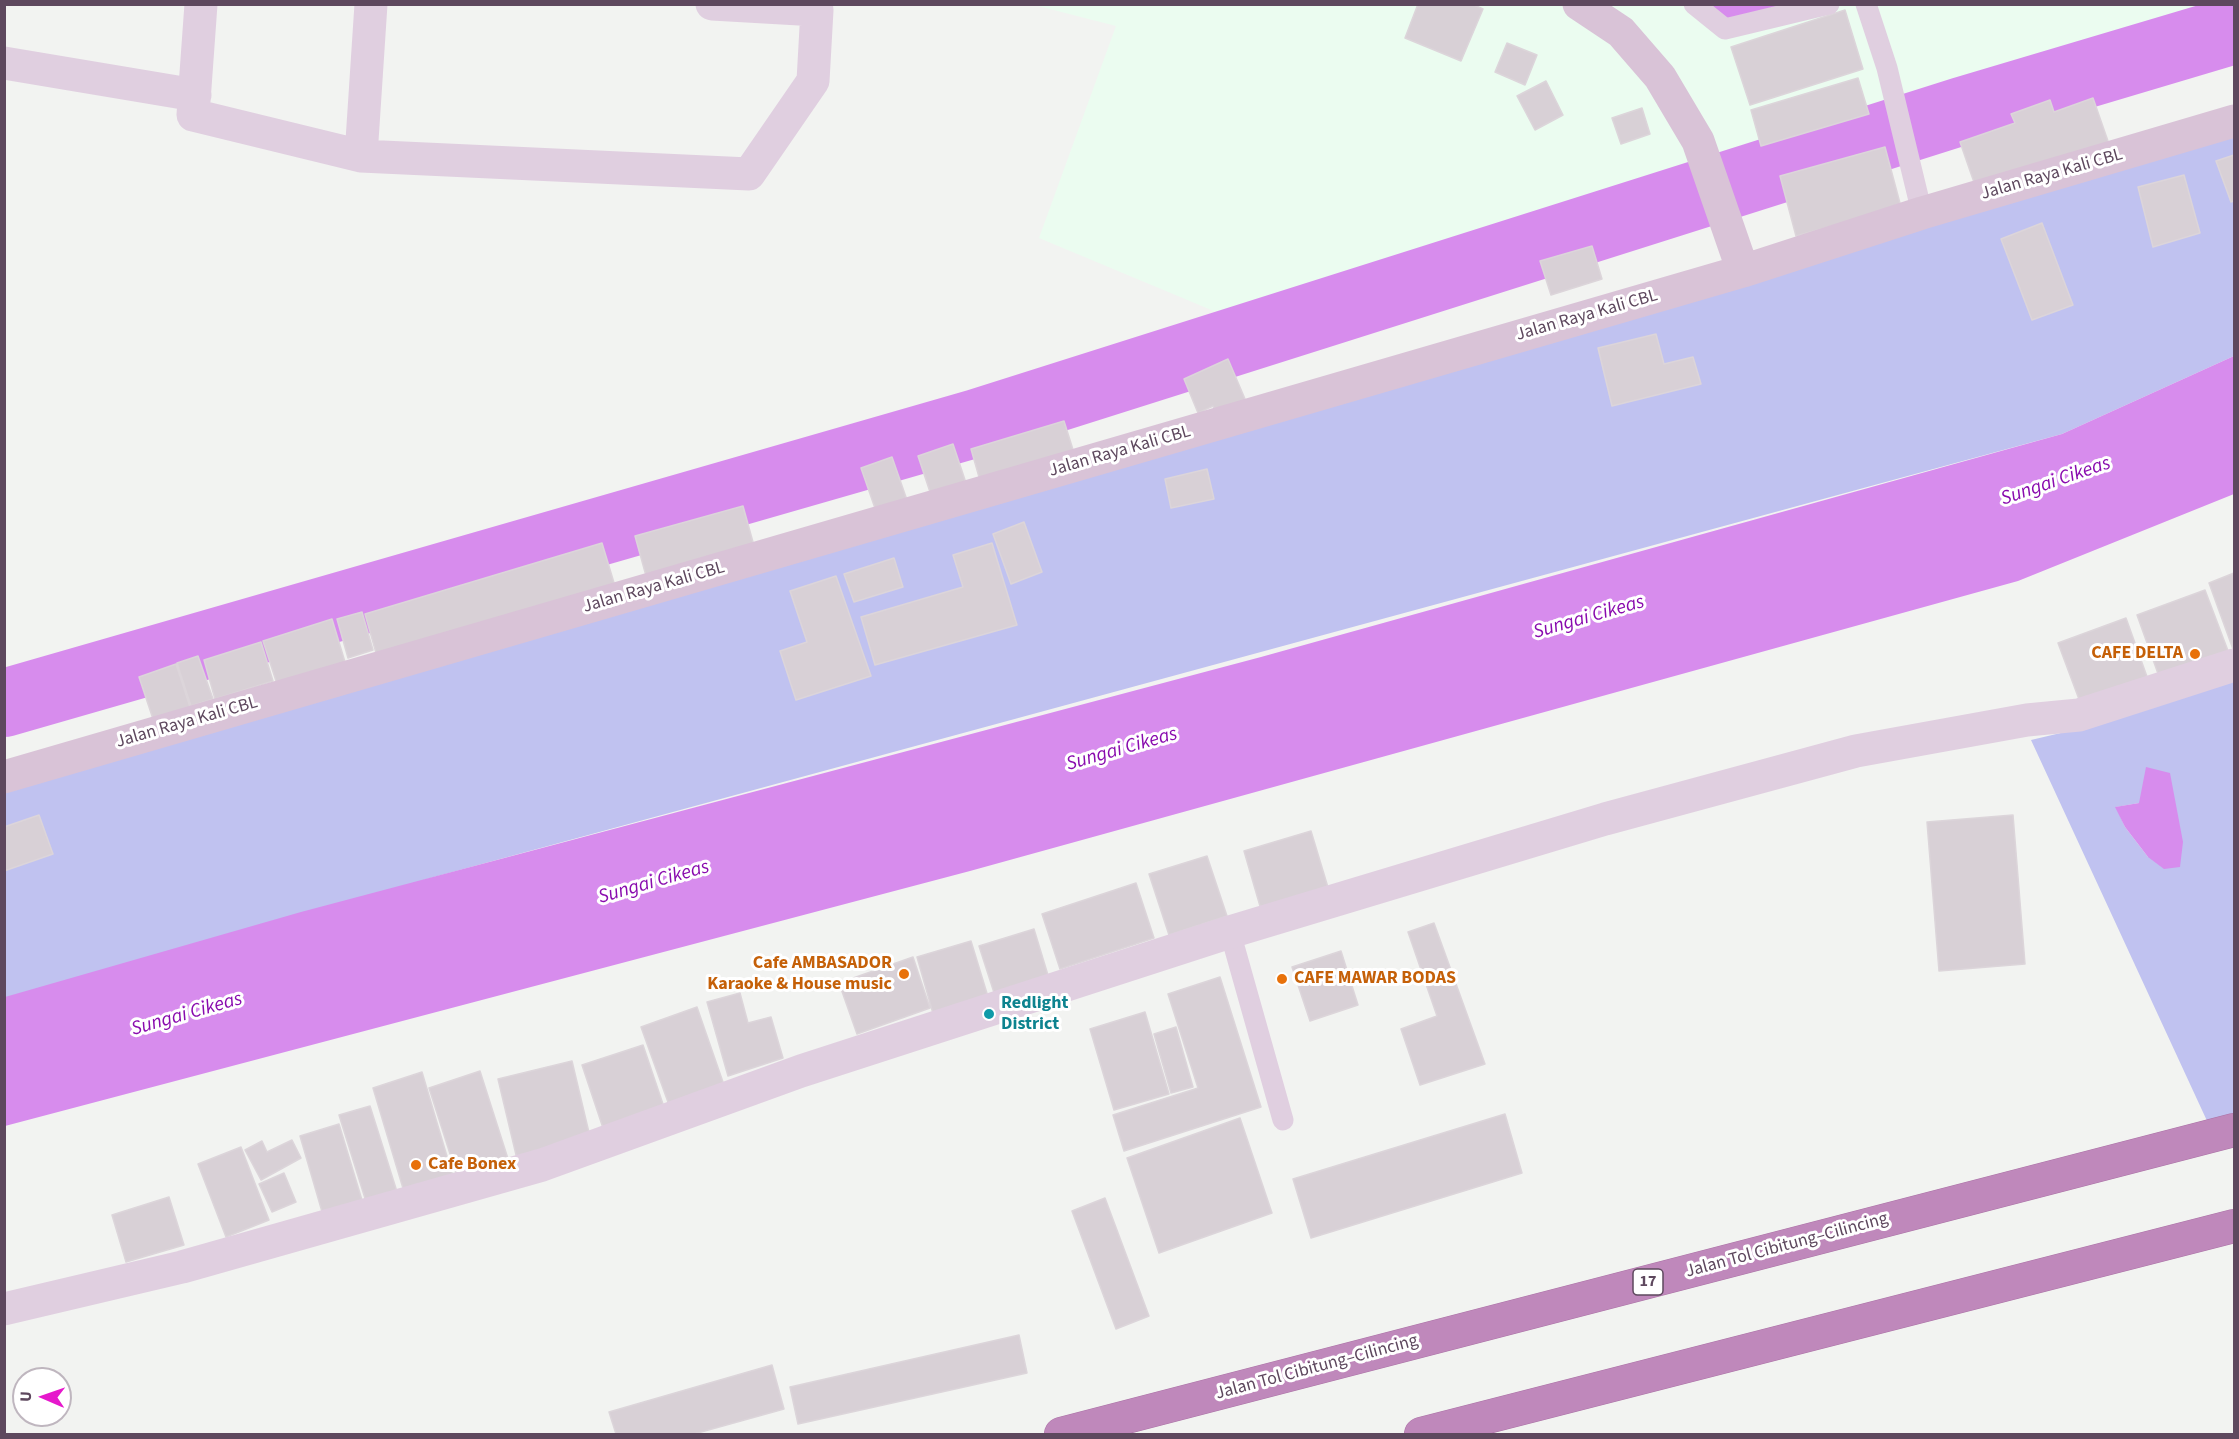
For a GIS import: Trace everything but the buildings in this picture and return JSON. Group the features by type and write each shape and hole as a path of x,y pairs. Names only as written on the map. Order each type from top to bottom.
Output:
{"highway":[{"name":"Jalan Tol Cibitung–Cilincing","path":"1061,1434 2235,1130"},
{"path":"1421,1434 2235,1226"}],"main road":[{"path":"1579,4 1621,32 1660,76 1698,141 1743,271"},
{"name":"Jalan Raya Kali CBL","path":"4,777 1743,271 1922,213 2235,121"}],"street":[{"path":"201,4 193,115 361,156 749,174 813,81 818,10 712,4"},
{"path":"361,156 371,4"},
{"path":"4,63 195,95"},
{"path":"4,1309 182,1268 542,1165 801,1071 1230,932 1605,819 1845,754 2027,720 2079,715 2235,665"}],"lane":[{"path":"1694,4 1725,29 1828,4"},
{"path":"1866,4 1887,68 1911,158 1922,213"},
{"path":"1230,932 1283,1120"}],"shaded area":[{"path":"2234,4 2234,30 2115,64 1264,332 1039,238 1116,26 1034,5"},
{"path":"2234,115 2234,356 2062,434 434,877 5,1003 5,775"},
{"path":"2234,673 2234,1130 2214,1136 2031,740 2103,723","holes":["2139,803 2148,857 2125,827 2116,807"]}],"water":[{"path":"1694,4 1829,5 1725,29"},
{"name":"Sungai Cikeas","path":"2234,356 2234,494 2018,581 970,871 5,1126 5,997 301,912 1261,657 2062,434"},
{"path":"2146,767 2170,773 2183,842 2180,867 2164,869 2148,857 2125,827 2115,807 2139,803"}],"waterway":[{"path":"4,703 977,423 1962,111 2234,30"}],"place":[{"name":"CAFE DELTA","path":"2195,654"},
{"name":"Cafe AMBASADOR Karaoke & House music","path":"904,974"},
{"name":"CAFE MAWAR BODAS","path":"1282,979"},
{"name":"Redlight District","path":"989,1014"},
{"name":"Cafe Bonex","path":"416,1165"}]}
